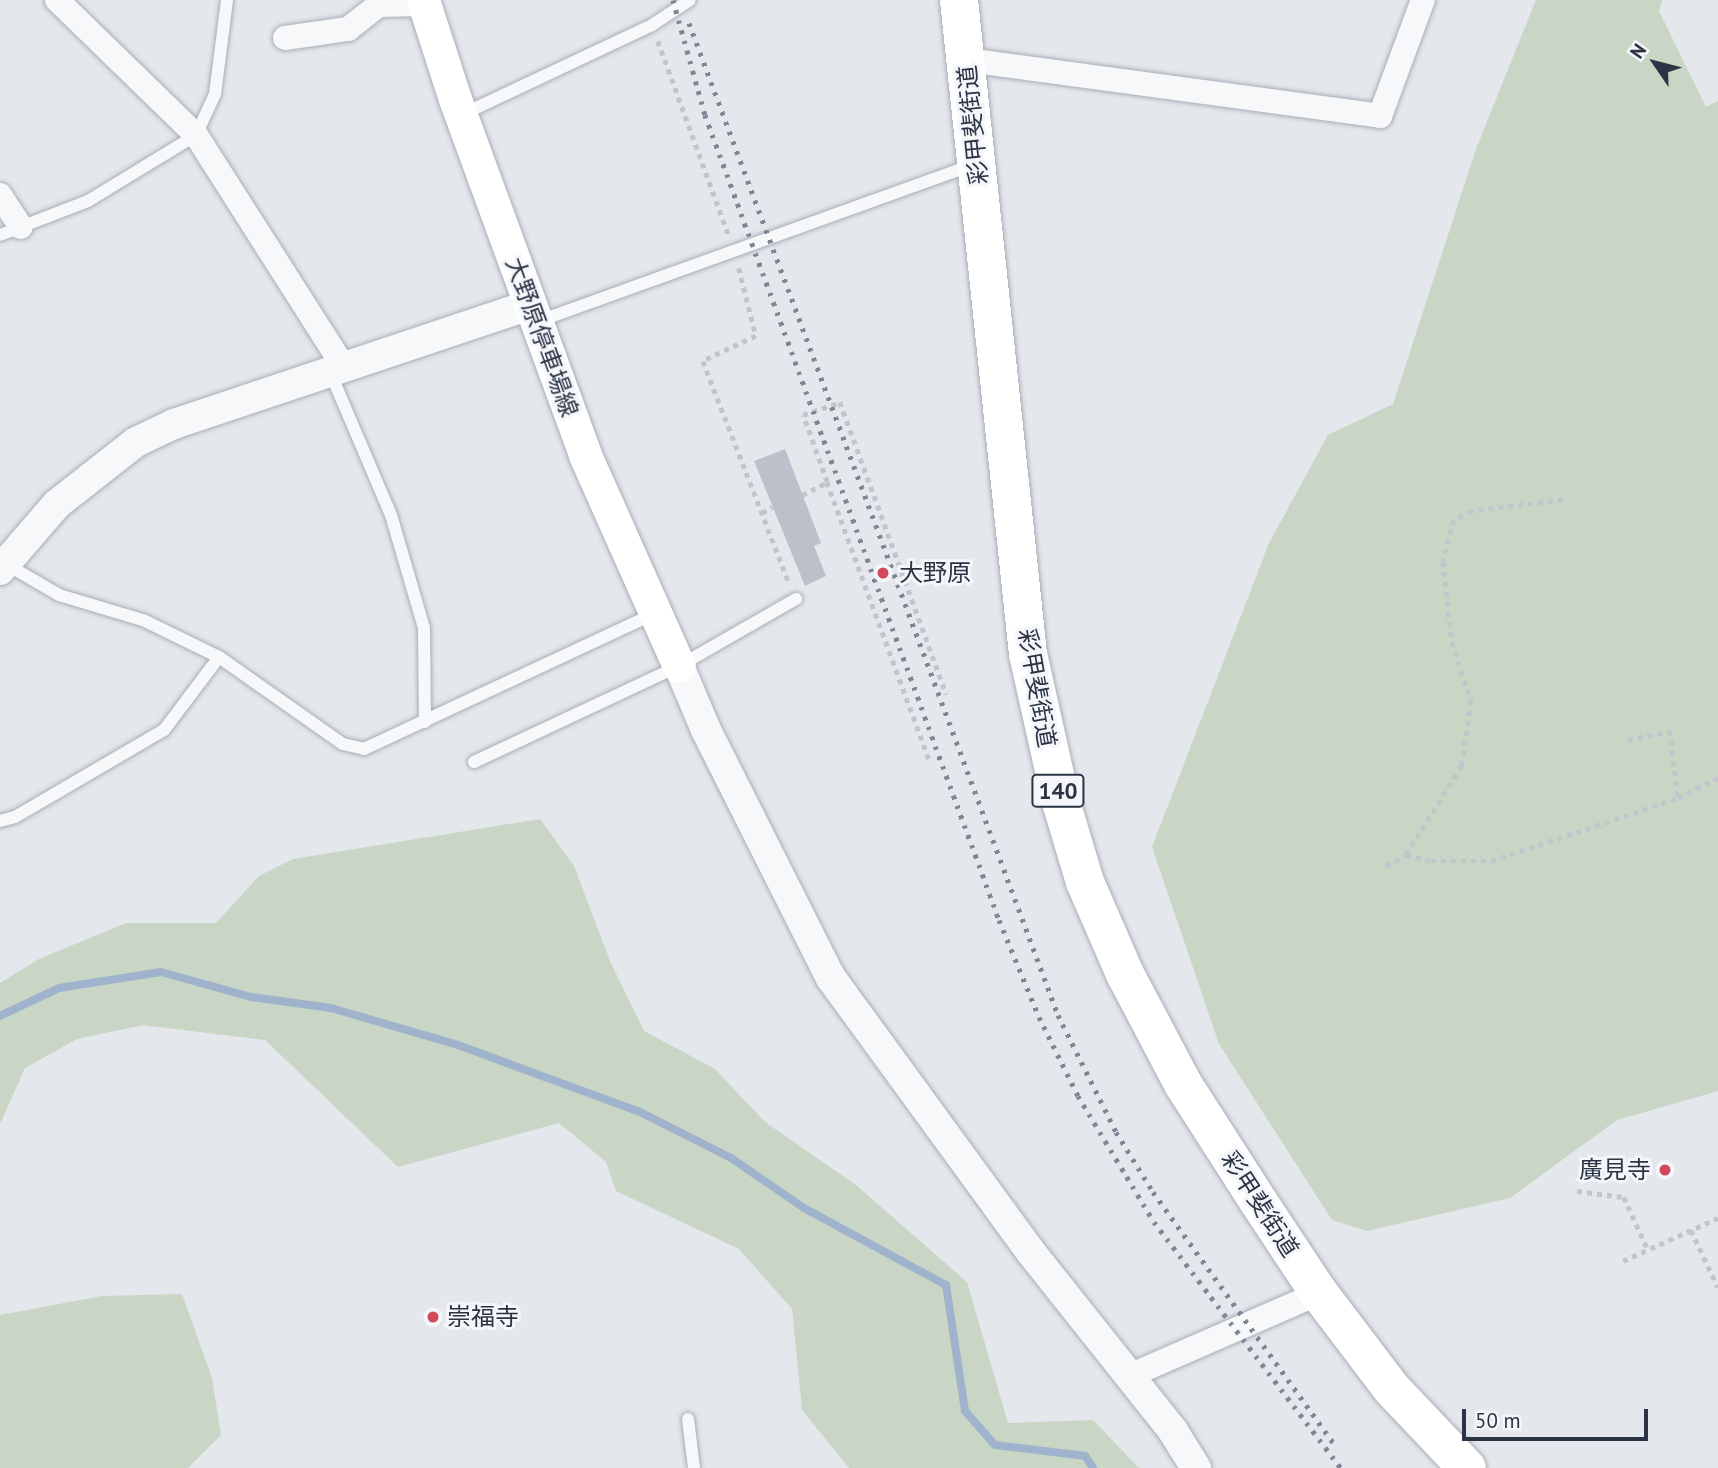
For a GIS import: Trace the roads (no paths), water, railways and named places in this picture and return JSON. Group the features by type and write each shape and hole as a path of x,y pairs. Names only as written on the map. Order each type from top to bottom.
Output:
{"highway":[{"name":"彩甲斐街道","path":"959,0 1028,654 1061,802 1086,882 1125,974 1183,1084 1319,1293 1391,1388 1467,1468"}],"main road":[{"name":"大野原停車場線","path":"424,2 461,116 585,455 679,666"}],"street":[{"path":"57,0 196,135 337,369"},
{"path":"967,61 1380,116 1423,0"},
{"path":"285,38 348,29 379,5 424,2"},
{"path":"0,195 10,231"},
{"path":"3,567 57,504 136,442 174,424 337,369 533,314"},
{"path":"679,666 711,742 831,978 1128,1377 1173,1432 1196,1468"},
{"path":"1128,1377 1319,1293"}],"lane":[{"path":"10,231 88,201 196,135 215,94 228,0"},
{"path":"461,116 652,25 690,0"},
{"path":"533,314 735,252 977,164"},
{"path":"337,369 391,515 424,628 425,722"},
{"path":"3,567 59,595 143,620 219,657 343,744 364,749 655,614"},
{"path":"474,762 679,666 796,599"},
{"path":"0,821 15,817 164,730 219,657"},
{"path":"688,1419 694,1468"}],"waterway":[{"path":"0,1016 59,988 161,972 251,997 331,1008 458,1045 640,1112 731,1158 804,1208 946,1285 965,1411 995,1445 1085,1456 1093,1468"}],"railway":[{"path":"673,0 705,115 999,920 1039,1017 1078,1096 1154,1222 1341,1468"},
{"path":"689,23 1058,1015 1116,1132 1153,1192 1337,1448"}],"place":[{"name":"大野原","path":"883,573"},
{"name":"廣見寺","path":"1665,1170"},
{"name":"崇福寺","path":"433,1317"}]}
